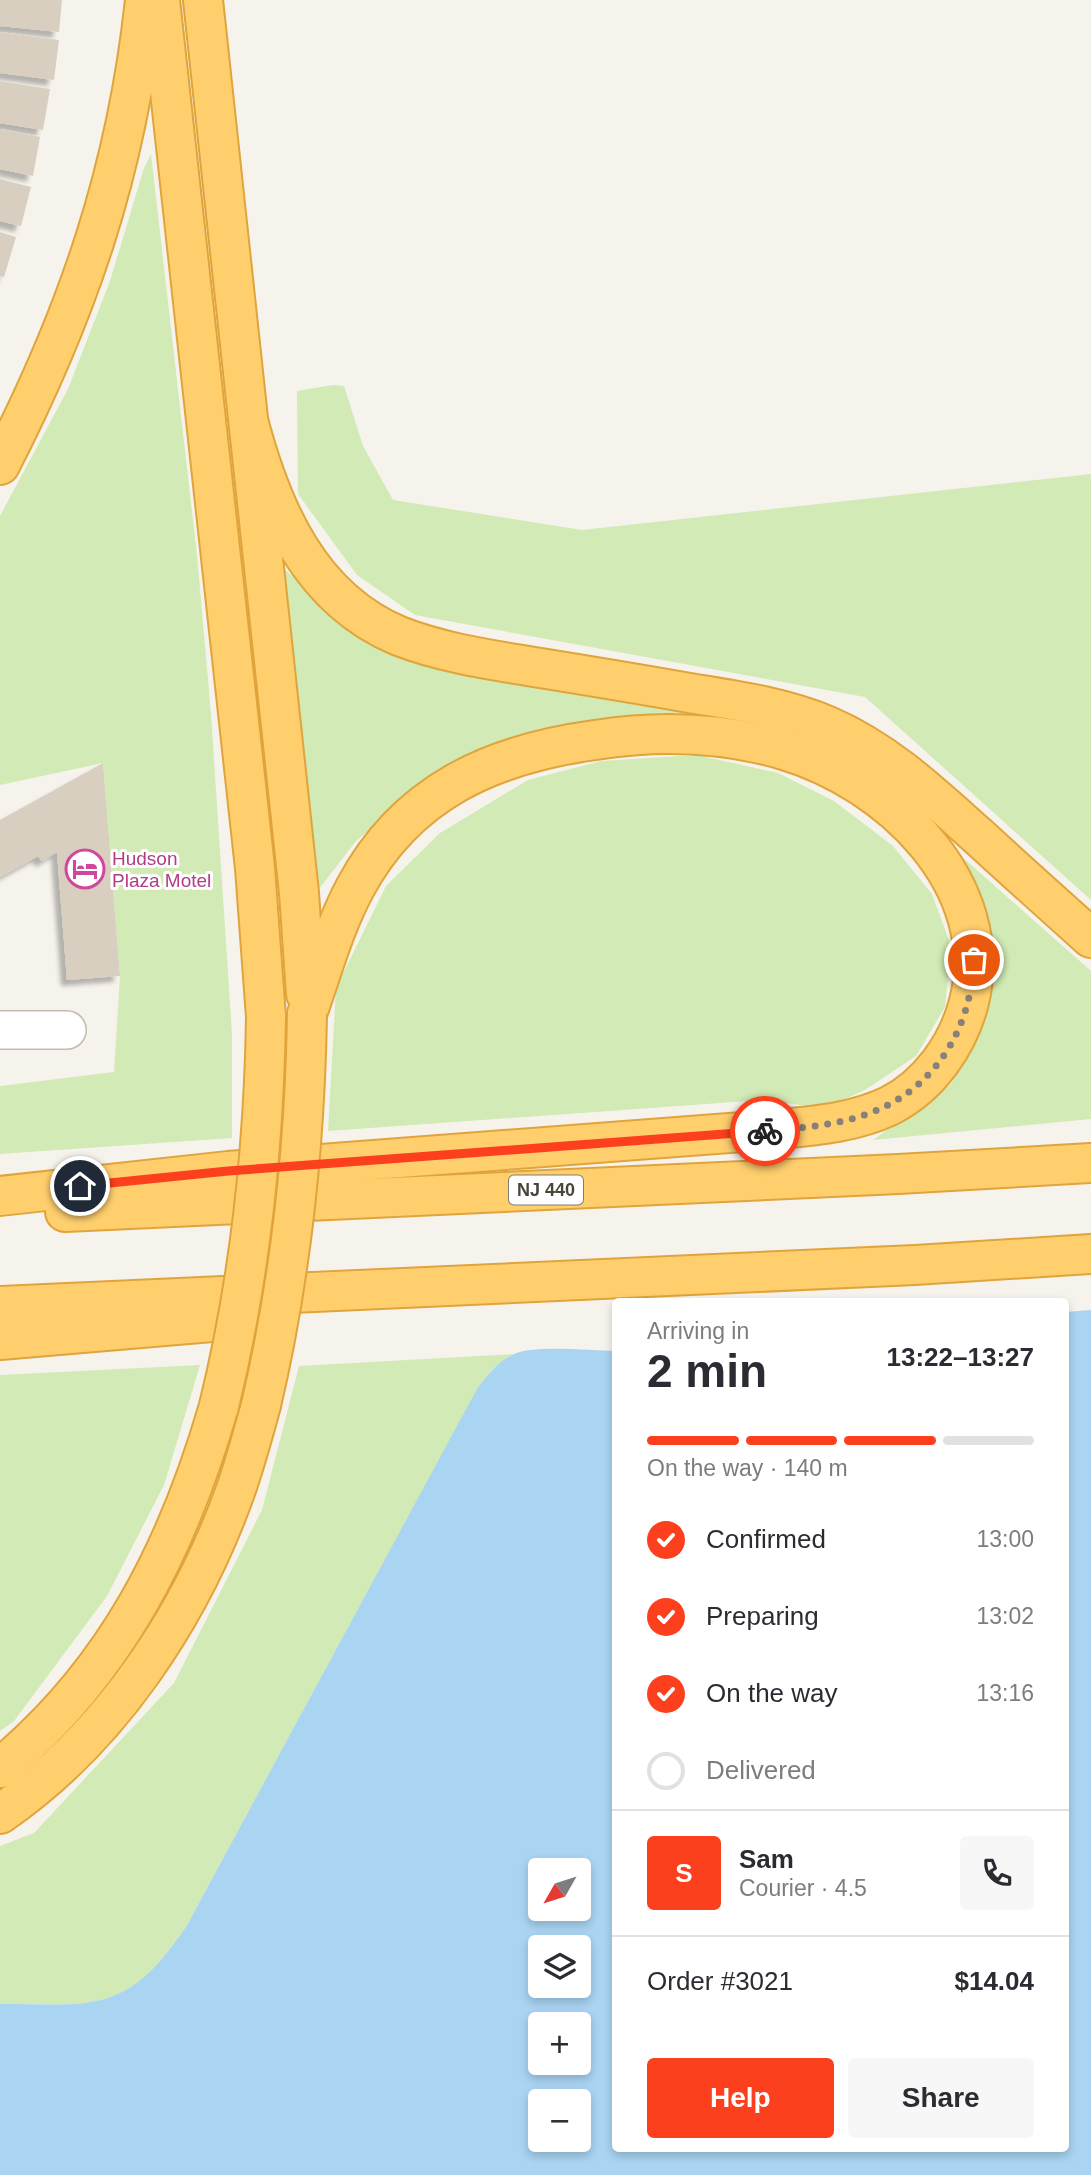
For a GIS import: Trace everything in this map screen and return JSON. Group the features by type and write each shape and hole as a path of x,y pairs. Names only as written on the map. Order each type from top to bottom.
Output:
{"highway":[{"path":"0,465 58,343 94,246 126,128 145,0"},
{"path":"0,1768 67,1704 105,1654 138,1604 184,1511 219,1406 236,1328 249,1249 260,1136 265,1017 255,868 160,0"},
{"path":"0,1814 22,1800 73,1753 116,1704 155,1651 189,1594 235,1491 261,1405 283,1297 296,1209 304,1109 307,1014 299,893 203,0"},
{"path":"249,424 268,488 292,539 322,580 358,612 378,625 399,635 454,652 765,706 829,727 859,742 909,776 1091,938"},
{"path":"0,1196 228,1171 769,1130 847,1120 874,1112 902,1098 925,1079 947,1053 961,1025 971,993 973,943 967,915 956,885 929,847 910,825 887,805 840,774 787,751 724,737 689,734 615,737 577,742 514,758 456,783 414,810 384,842 355,887 336,931 307,1014"},
{"name":"NJ 440","path":"0,1215 870,1176 1091,1163"},
{"path":"0,1306 915,1265 1091,1254"},
{"path":"0,1340 915,1265"}],"lane":[{"path":"0,1030 67,1030"}],"green space":[{"path":"151,154 197,555 211,714 232,1034 232,1138 0,1154 0,1086 114,1072 120,976 103,763 0,785 0,516 68,389 110,281 144,168"},
{"path":"333,385 344,386 363,446 393,500 582,530 1091,474 1091,900 865,697 415,615 357,575 298,494 297,391"},
{"path":"280,565 345,624 731,714 561,727 444,770 356,841 319,889"},
{"path":"697,755 778,773 834,801 893,846 932,894 951,946 945,1007 916,1056 865,1090 825,1108 762,1100 328,1131 336,988 386,886 440,833 528,780 601,761"},
{"path":"953,849 1091,971 1091,1119 873,1140 951,1084 979,1027 992,961 981,899"},
{"path":"513,1354 492,1370 477,1390 186,1927 171,1947 135,1984 101,2000 72,2004 0,2004 0,1846 34,1833 174,1683 262,1510 299,1366"},
{"path":"200,1365 164,1485 107,1596 14,1721 0,1731 0,1375"}],"water":[{"path":"1091,1310 1091,2175 0,2175 0,2004 72,2004 101,2000 125,1991 163,1958 186,1927 477,1389 507,1358 533,1350 612,1351 612,2152 1069,2152 1069,1312"}],"building":[{"path":"0,0 62,0 59,32 0,26"},
{"path":"0,32 59,40 54,80 0,73"},
{"path":"0,81 50,89 43,130 0,123"},
{"path":"0,129 40,137 33,176 0,169"},
{"path":"0,179 31,187 21,226 0,221"},
{"path":"0,232 16,237 4,277 0,276"},
{"name":"Hudson Plaza Motel","path":"103,763 120,976 67,980 57,852 42,861 38,856 0,877 0,820"}],"way so far":[{"path":"765,1131 847,1120 889,1105 913,1090 947,1053 961,1025 971,993 974,960"}],"place":[{"name":"Hudson Plaza Motel","path":"85,869"}],"route":[{"path":"80,1186 228,1171 765,1131"}]}
